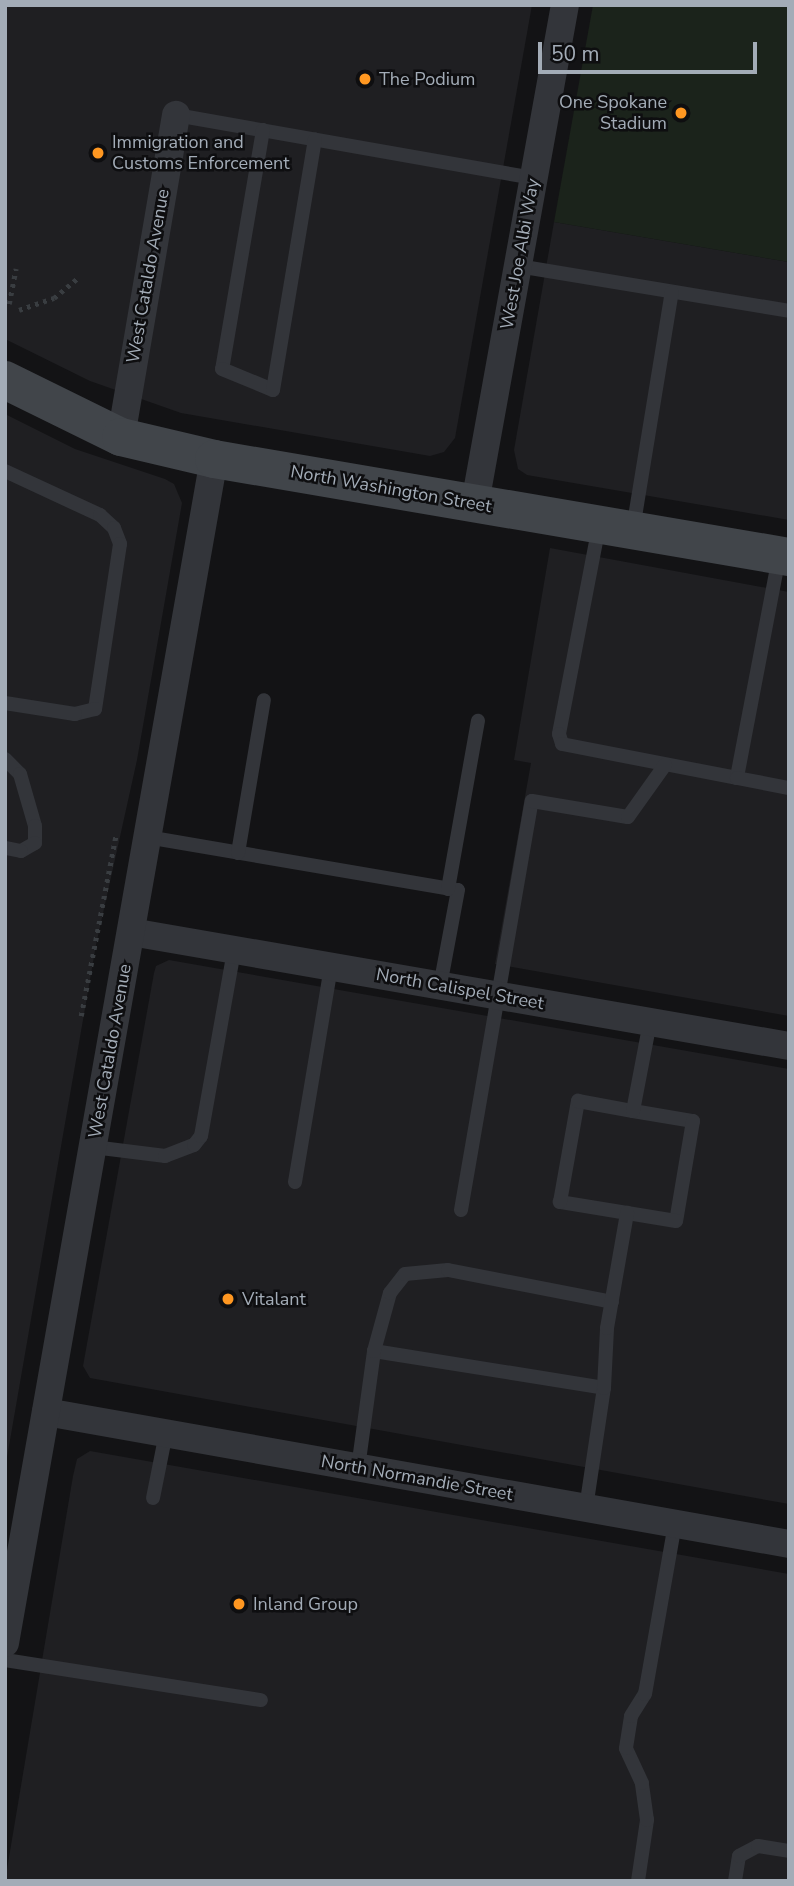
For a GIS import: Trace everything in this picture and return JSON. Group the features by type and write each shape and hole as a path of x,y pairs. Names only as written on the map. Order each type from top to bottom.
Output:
{"main road":[{"name":"North Washington Street","path":"5,380 121,437 214,458 784,556"}],"street":[{"name":"West Joe Albi Way","path":"475,503 565,5"},
{"name":"West Cataldo Avenue","path":"121,437 176,115"},
{"name":"West Cataldo Avenue","path":"5,1643 214,458"},
{"name":"North Calispel Street","path":"131,932 789,1046"},
{"name":"North Normandie Street","path":"46,1412 789,1544"}],"lane":[{"path":"176,115 534,178"},
{"path":"262,130 222,369 273,390 315,140"},
{"path":"518,266 789,311"},
{"path":"672,292 616,527 559,734 562,744 571,748 789,788"},
{"path":"5,471 100,515 114,527 120,544 95,709 75,714 5,703"},
{"path":"737,778 784,556"},
{"path":"237,853 264,700"},
{"path":"448,889 478,721"},
{"path":"5,759 20,774 35,826 34,843 21,851 5,848"},
{"path":"461,1210 532,801 628,817 664,765"},
{"path":"147,837 458,890 440,985"},
{"path":"93,1147 165,1156 194,1145 201,1136 234,950"},
{"path":"295,1182 331,967"},
{"path":"633,1111 650,1022"},
{"path":"578,1101 633,1111 693,1121 676,1221 560,1202 578,1101"},
{"path":"586,1508 604,1388 612,1302 627,1213"},
{"path":"358,1468 374,1350 390,1293 405,1274 448,1270 612,1302"},
{"path":"374,1350 604,1388"},
{"path":"153,1498 166,1433"},
{"path":"638,1881 647,1820 642,1783 626,1748 631,1716 645,1694 675,1524"},
{"path":"5,1660 261,1700"},
{"path":"735,1881 739,1856 758,1846 789,1851"}],"path":[{"path":"9,304 16,269"},
{"path":"19,310 54,298 77,279"}],"shaded area":[{"path":"5,5 532,5 455,438 444,452 430,456 181,413 90,381 5,339"},
{"name":"One Spokane Stadium","path":"593,5 789,5 789,262 554,222"},
{"path":"554,222 789,262 789,520 527,475 518,469 514,450"},
{"path":"5,414 75,449 165,479 174,484 182,503 137,760 96,945 5,1469"},
{"path":"550,548 789,592 789,1016 495,964 531,763 514,760"},
{"path":"169,960 789,1069 789,1504 90,1378 83,1366 154,973 156,966"},
{"path":"90,1451 789,1574 789,1881 5,1881 73,1476 77,1459"}],"place":[{"name":"The Podium","path":"365,79"},
{"name":"One Spokane Stadium","path":"681,113"},
{"name":"Immigration and Customs Enforcement","path":"98,153"},
{"name":"Vitalant","path":"228,1299"},
{"name":"Inland Group","path":"239,1604"}]}
